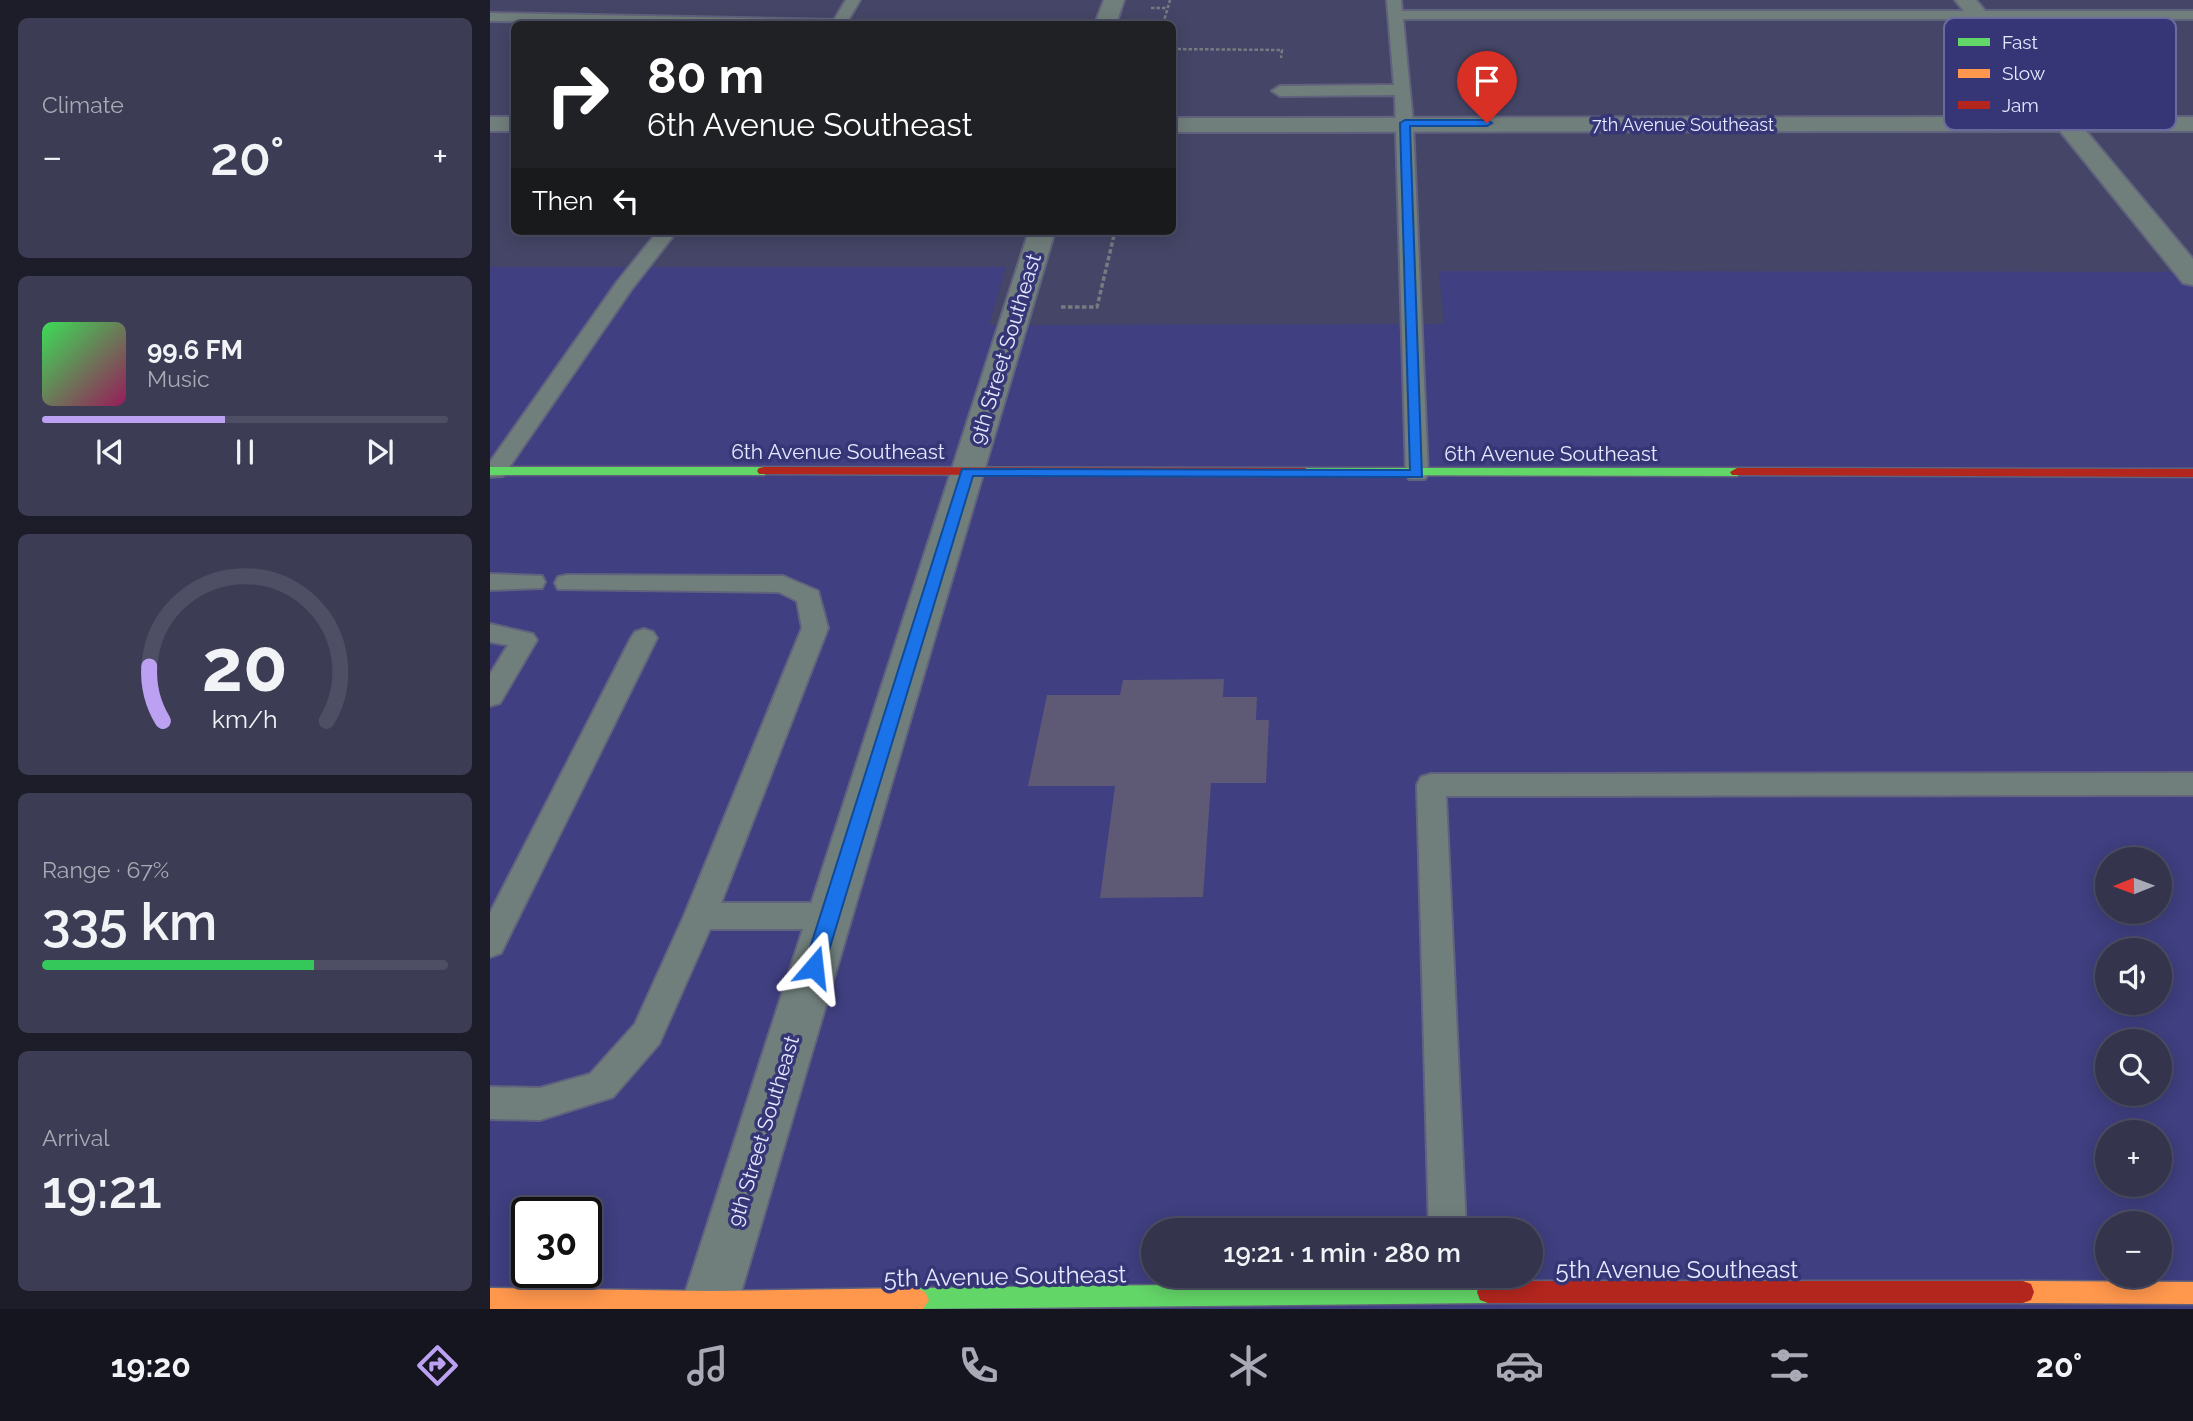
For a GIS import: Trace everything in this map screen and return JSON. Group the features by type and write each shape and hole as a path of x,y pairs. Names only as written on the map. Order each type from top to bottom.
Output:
{"main road":[{"name":"6th Avenue Southeast","path":"493,471 2193,473"},
{"name":"5th Avenue Southeast","path":"1543,1287 1645,1290 2193,1293"},
{"name":"5th Avenue Southeast","path":"490,1300 709,1306 1314,1288"}],"street":[{"path":"1107,21 1114,0"},
{"path":"490,124 511,124"},
{"name":"7th Avenue Southeast","path":"1176,125 1944,125"},
{"path":"2072,130 2193,277"},
{"name":"9th Street Southeast","path":"709,1306 1041,235"}],"lane":[{"path":"841,21 853,0"},
{"path":"1418,474 1405,123 1395,8 1971,8 2193,15"},
{"path":"490,17 689,21"},
{"path":"1280,91 1402,90"},
{"path":"493,471 624,286 665,235"},
{"path":"490,582 533,582"},
{"path":"490,1103 540,1104 601,1086 647,1034 699,916 815,628 809,597 783,584 567,583"},
{"path":"490,632 524,640 490,696"},
{"path":"490,944 644,638"},
{"path":"1447,1218 1431,785 2193,784"},
{"path":"699,916 830,916"}],"path":[{"path":"1164,21 1170,0"},
{"path":"1176,49 1282,50 1280,91"},
{"path":"1018,307 1097,307 1114,235"}],"shaded area":[{"path":"490,267 1006,267 989,325 1444,324 1439,271 2193,272 2193,1309 490,1309"}],"building":[{"path":"1224,679 1223,697 1257,697 1256,720 1269,720 1266,783 1211,783 1203,897 1100,898 1115,786 1028,786 1047,695 1120,695 1123,680"}],"traffic: fast":[{"path":"490,471 764,471"},
{"path":"1305,472 1737,472"},
{"path":"917,1300 1488,1292"}],"traffic: slow":[{"path":"2023,1292 2193,1293"},
{"path":"490,1300 710,1303 917,1300"}],"traffic: jam":[{"path":"764,471 1305,472"},
{"path":"1737,472 2193,473"},
{"path":"1488,1292 2023,1292"}],"route":[{"path":"814,967 967,472 1418,474 1405,123 1487,123"}]}
